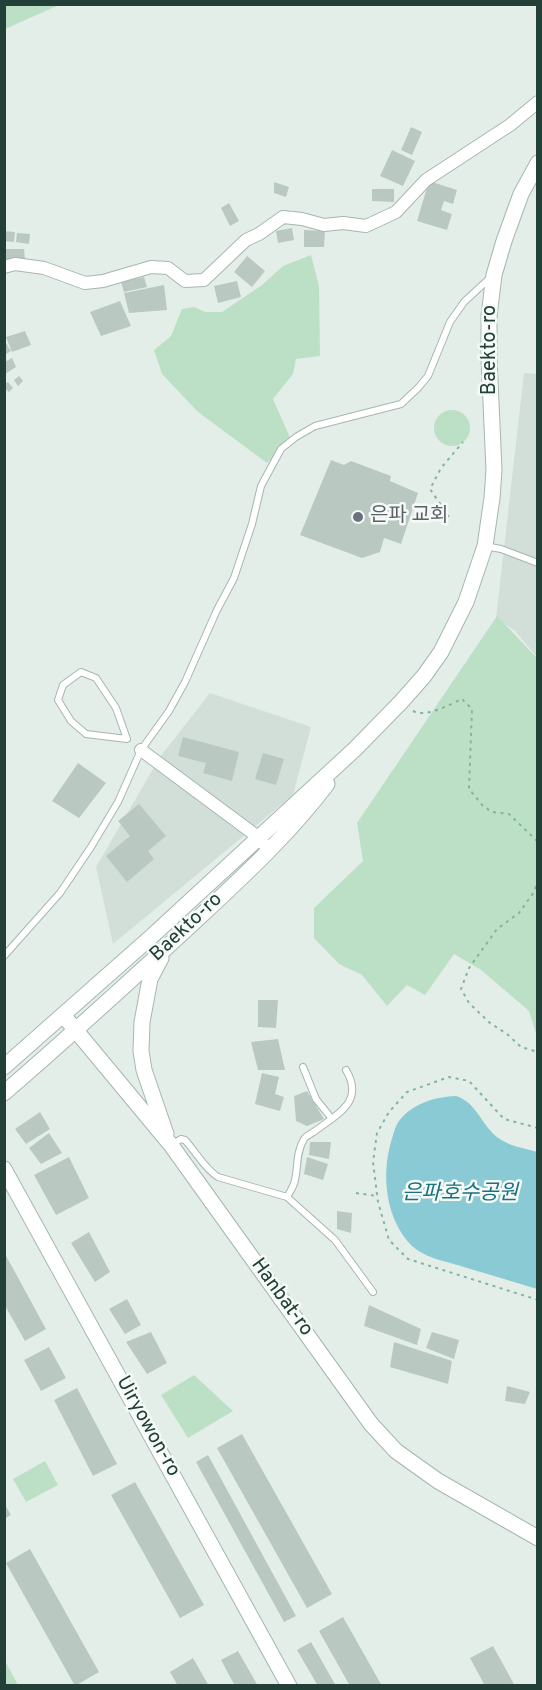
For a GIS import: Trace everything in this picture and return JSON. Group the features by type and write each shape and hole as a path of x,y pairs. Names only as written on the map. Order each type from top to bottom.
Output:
{"street":[{"path":"4,267 15,264 44,268 85,284 151,267 168,268 185,281 204,280 246,240 259,234 282,217 324,225 343,223 366,226 396,212 426,180 510,124 537,102"},
{"name":"Baekto-ro","path":"4,1067 151,937 355,749 401,702 441,652 466,602 485,546 494,470 489,316 494,275 521,194 537,163"},
{"name":"Baekto-ro","path":"4,1093 76,1031 269,849 296,821 355,749"},
{"path":"141,750 258,837 269,849"},
{"path":"171,1145 144,1070 141,1051 142,1022 150,979 178,937"},
{"name":"Hanbat-ro","path":"63,1015 171,1145 371,1424 396,1451 438,1481 537,1538"},
{"name":"Uiryowon-ro","path":"4,1169 289,1686"}],"lane":[{"path":"4,956 60,893 91,847 118,802 141,750 169,711 185,682 234,578 252,524 261,486 281,449 296,436 315,426 401,404 428,376 450,322 464,302 494,275"},
{"path":"485,546 501,549 537,563"},
{"path":"81,672 96,678 116,708 127,739 86,734 71,722 58,700 63,686 81,672"},
{"path":"303,1067 316,1099 332,1119"},
{"path":"287,1197 295,1182 298,1156 306,1136 332,1119 352,1100 352,1080 346,1070"},
{"path":"171,1145 181,1138 210,1172 218,1177 287,1197 335,1240 373,1292"}],"path":[{"path":"449,517 430,489 441,468 463,442"},
{"path":"401,702 415,713 424,714 462,699 472,709 469,789 483,806 492,812 509,814 537,842"},
{"path":"537,879 534,892 519,913 497,929 469,968 461,989 469,1003 490,1023 521,1047 537,1052"},
{"path":"537,1128 504,1119 469,1081 449,1077 407,1092 389,1112 377,1133 373,1162 377,1196 388,1240 408,1259 537,1300"},
{"path":"356,1192 377,1196"}],"shaded area":[{"path":"524,373 537,374 537,657 515,631 496,618"},
{"path":"210,693 311,727 293,795 113,944 96,867 160,757"}],"green space":[{"path":"5,4 59,4 59,5 5,29"},
{"path":"311,255 319,286 320,356 296,359 293,374 273,399 292,442 267,463 198,412 162,374 154,350 171,336 182,309 194,307 205,312 222,312 262,285 283,266"},
{"path":"452,410 464,416 470,428 464,440 452,446 440,440 434,428 440,416"},
{"path":"497,616 537,658 537,1037 529,1011 481,970 454,954 425,995 407,985 387,1006 362,975 339,964 314,938 314,908 363,861 357,823"},
{"path":"194,1375 233,1411 188,1438 161,1395"},
{"path":"45,1461 58,1485 26,1502 13,1479"},
{"path":"5,1661 18,1685 5,1685"}],"water":[{"name":"은파호수공원","path":"456,1096 469,1103 491,1132 501,1140 537,1152 537,1289 424,1254 412,1246 396,1224 388,1197 386,1169 396,1126 418,1105"}],"building":[{"path":"411,127 422,132 412,155 401,150"},
{"path":"392,150 415,161 403,186 380,176"},
{"path":"429,181 457,190 453,204 444,201 441,210 452,214 447,230 417,221"},
{"path":"274,182 289,187 286,197 274,193"},
{"path":"372,189 394,189 394,202 372,201"},
{"path":"229,203 239,221 230,226 221,208"},
{"path":"292,228 294,240 278,243 276,231"},
{"path":"304,230 325,231 324,247 304,247"},
{"path":"4,231 15,232 14,242 4,241"},
{"path":"17,233 30,234 29,244 16,242"},
{"path":"5,249 24,249 25,260 6,261"},
{"path":"247,256 265,271 252,287 234,272"},
{"path":"144,277 147,287 124,292 121,282"},
{"path":"237,281 241,297 218,303 214,286"},
{"path":"164,285 167,310 129,313 124,293"},
{"path":"120,301 131,326 101,336 90,312"},
{"path":"25,331 31,345 12,352 6,337"},
{"path":"4,340 11,351 4,355"},
{"path":"12,358 16,367 5,374 5,362"},
{"path":"19,376 23,381 18,386 14,380"},
{"path":"8,382 13,388 9,392 4,388"},
{"name":"은파 교회","path":"331,460 344,465 351,461 391,476 390,481 418,493 401,544 384,538 380,552 362,558 300,535"},
{"path":"183,737 239,752 232,781 203,773 206,763 178,756"},
{"path":"263,753 284,759 276,785 255,779"},
{"path":"78,763 106,783 79,818 52,801"},
{"path":"139,804 166,836 148,851 154,859 127,882 106,856 130,836 118,821"},
{"path":"258,1000 278,1000 276,1028 258,1027"},
{"path":"278,1039 285,1070 258,1070 251,1042"},
{"path":"262,1073 279,1077 275,1094 284,1097 280,1111 255,1104"},
{"path":"307,1091 324,1119 307,1126 296,1121 294,1096"},
{"path":"40,1112 50,1129 26,1144 15,1129"},
{"path":"49,1133 62,1153 41,1164 29,1148"},
{"path":"310,1142 331,1142 329,1159 309,1155"},
{"path":"69,1157 89,1198 56,1215 34,1175"},
{"path":"307,1157 328,1164 323,1180 304,1174"},
{"path":"337,1211 352,1213 351,1233 337,1229"},
{"path":"89,1232 110,1272 95,1282 71,1243"},
{"path":"4,1252 46,1329 25,1341 4,1304"},
{"path":"127,1299 141,1325 125,1334 109,1309"},
{"path":"369,1305 421,1329 417,1345 364,1326"},
{"path":"151,1332 167,1363 147,1374 126,1342"},
{"path":"432,1332 459,1340 454,1359 426,1348"},
{"path":"394,1342 452,1361 448,1384 390,1367"},
{"path":"49,1347 66,1378 41,1391 24,1360"},
{"path":"507,1386 530,1392 525,1404 505,1401"},
{"path":"77,1388 117,1464 93,1476 54,1400"},
{"path":"242,1434 332,1594 307,1608 217,1448"},
{"path":"208,1455 296,1616 284,1622 196,1462"},
{"path":"135,1482 204,1605 180,1618 111,1495"},
{"path":"4,1503 11,1515 4,1519"},
{"path":"30,1549 99,1672 75,1686 6,1563"},
{"path":"343,1617 382,1686 350,1686 319,1631"},
{"path":"311,1642 336,1686 318,1686 297,1650"},
{"path":"493,1646 515,1686 485,1686 470,1658"},
{"path":"238,1651 258,1686 235,1686 221,1660"},
{"path":"193,1658 209,1686 178,1686 170,1672"}],"place":[{"name":"은파 교회","path":"358,517"}]}
